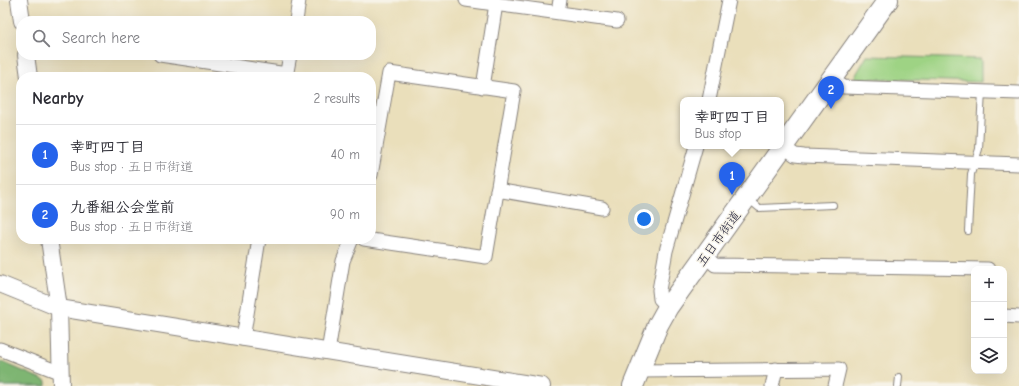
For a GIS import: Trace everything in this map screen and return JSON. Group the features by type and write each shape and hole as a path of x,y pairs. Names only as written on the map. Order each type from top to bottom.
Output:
{"main road":[{"name":"五日市街道","path":"784,147 888,0"},
{"name":"五日市街道","path":"636,378 658,325 668,307 783,149"}],"street":[{"path":"19,0 21,16"},
{"path":"297,16 299,0"},
{"path":"466,0 496,4 559,6 617,21"},
{"path":"710,97 728,0"},
{"path":"484,87 496,4"},
{"path":"27,60 28,72"},
{"path":"190,60 262,72"},
{"path":"287,72 289,60"},
{"path":"376,139 388,73 514,91 486,257 376,241"},
{"path":"831,79 844,86 982,90 1019,93"},
{"path":"784,147 795,155 804,156 1019,164"},
{"path":"668,307 660,299 659,290 666,251 695,149"},
{"path":"497,190 602,208"},
{"path":"0,349 61,380 59,308 50,244"},
{"path":"242,339 258,244"},
{"path":"328,352 342,261 350,244"},
{"path":"705,256 715,265 971,269"},
{"path":"0,284 59,308 242,339 542,386"},
{"path":"1007,316 1019,317"},
{"path":"636,378 776,369 839,370 835,386"},
{"path":"772,386 776,369"}],"lane":[{"path":"968,231 971,174 976,163 979,149 982,90"},
{"path":"747,198 759,208 834,205"},
{"path":"898,386 899,377"}],"green space":[{"path":"867,56 981,59 981,82 854,78"},
{"path":"0,361 46,381 46,386 0,386"}],"place":[{"name":"九番組公会堂前","path":"831,109"},
{"name":"幸町四丁目","path":"732,195"}]}
